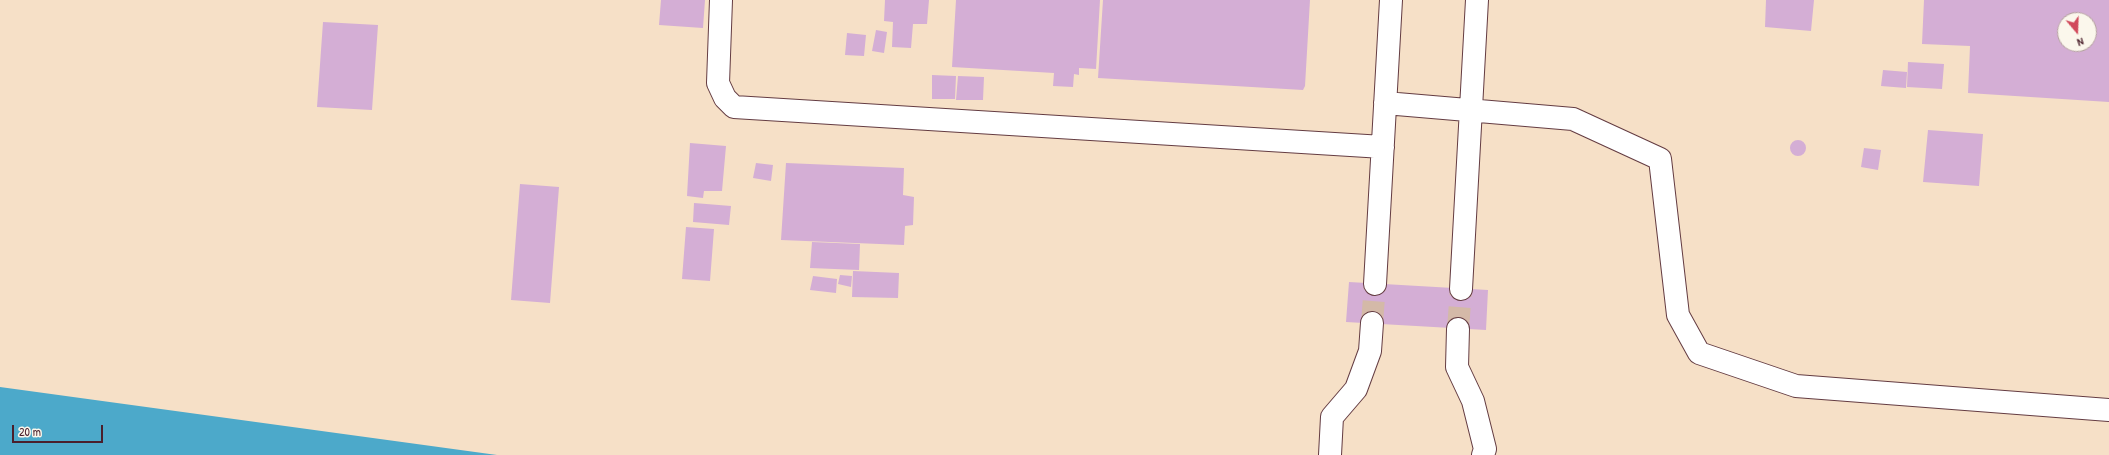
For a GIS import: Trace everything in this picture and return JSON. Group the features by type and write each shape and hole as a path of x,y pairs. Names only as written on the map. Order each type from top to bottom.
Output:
{"lane":[{"path":"721,0 718,83 725,98 734,107 1383,147"},
{"path":"1375,284 1391,0"},
{"path":"1461,289 1477,0"},
{"path":"1385,103 1573,120 1660,159 1678,315 1699,353 1796,386 2109,410"},
{"path":"1330,455 1332,417 1356,389 1370,351 1372,323"},
{"path":"1458,328 1457,366 1473,401 1485,449 1483,455"}],"water":[{"path":"0,387 497,455 0,455"}],"building":[{"path":"661,0 705,0 703,28 659,25"},
{"path":"885,0 929,0 927,24 913,24 911,48 892,47 893,22 884,21"},
{"path":"956,0 1100,0 1096,69 1079,68 1079,75 1074,74 1073,87 1053,86 1054,73 952,67"},
{"path":"1103,0 1310,0 1305,86 1303,90 1098,78"},
{"path":"1766,0 1814,0 1811,31 1765,27"},
{"path":"1924,0 2109,0 2109,102 1968,93 1970,46 1922,44"},
{"path":"323,22 378,25 372,110 317,107"},
{"path":"876,30 887,32 884,53 872,51"},
{"path":"847,33 866,35 864,56 845,55"},
{"path":"1908,62 1944,64 1942,89 1907,87"},
{"path":"1883,70 1907,72 1906,88 1881,86"},
{"path":"932,75 956,76 955,99 932,99"},
{"path":"958,76 984,77 983,100 956,100"},
{"path":"1928,130 1983,134 1979,186 1923,182"},
{"path":"1795,140 1801,140 1806,145 1804,154 1801,156 1795,156 1790,151 1790,145"},
{"path":"690,143 726,146 722,191 704,191 703,198 687,196"},
{"path":"1864,148 1881,150 1878,170 1861,167"},
{"path":"756,163 773,165 771,181 753,178"},
{"path":"786,163 904,168 903,195 914,197 913,225 905,226 904,245 781,240"},
{"path":"520,184 559,187 550,303 511,300"},
{"path":"694,203 731,206 729,225 693,222"},
{"path":"686,227 714,229 710,281 682,279"},
{"path":"812,242 860,244 859,270 810,268"},
{"path":"853,271 899,273 898,298 852,297"},
{"path":"840,275 852,276 851,287 838,284"},
{"path":"813,276 837,279 836,293 810,290"},
{"path":"1349,282 1488,290 1486,330 1346,322"}],"tunnel":[{"path":"1372,323 1375,284"},
{"path":"1458,329 1461,289"}]}
